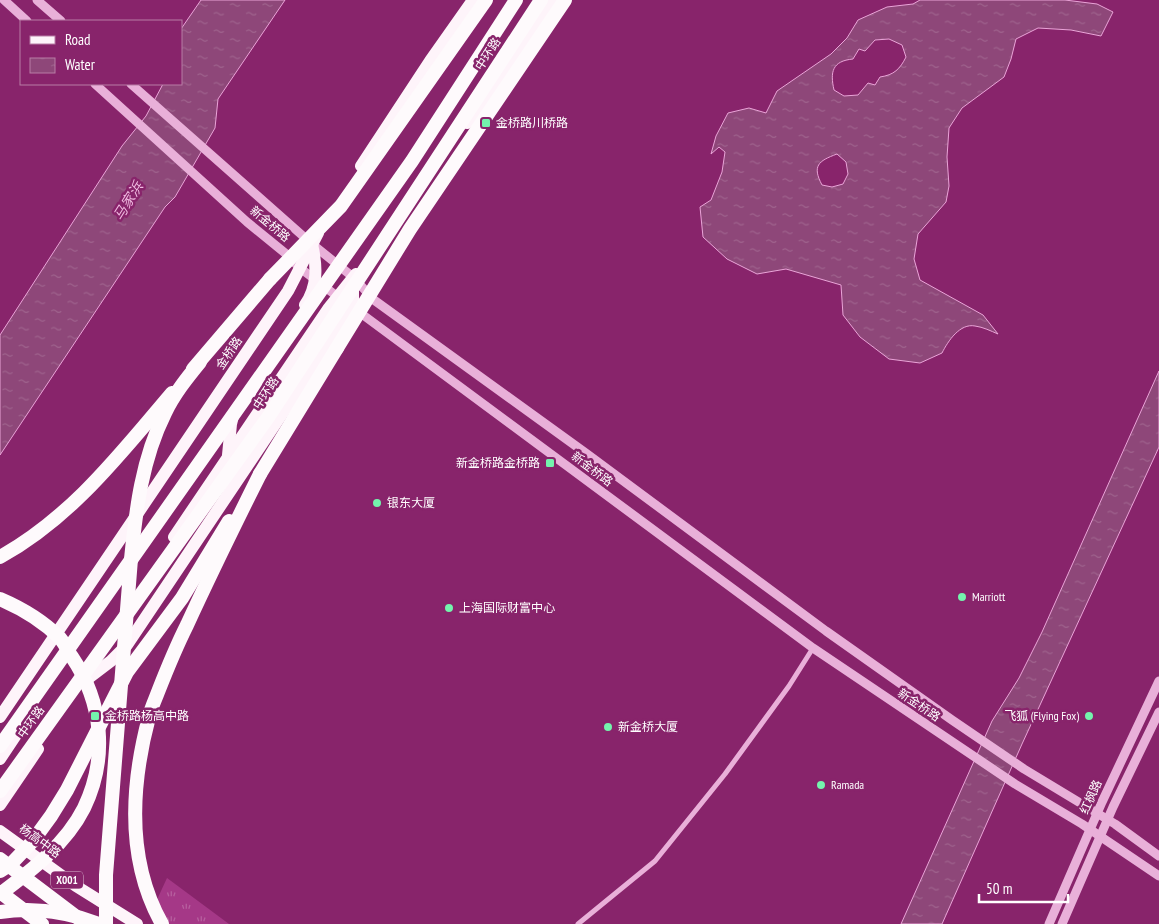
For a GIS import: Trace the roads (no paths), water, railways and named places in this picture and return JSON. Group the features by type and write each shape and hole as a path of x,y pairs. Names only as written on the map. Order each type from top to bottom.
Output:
{"highway":[{"path":"0,557 42,530 75,503 114,461 270,279 341,206 486,0"},
{"name":"中环路","path":"0,746 412,161 516,0"},
{"name":"中环路","path":"0,790 285,392 541,0"},
{"path":"0,872 11,864 32,842 51,816 67,790 127,672 182,598 410,229 566,0"},
{"path":"285,392 410,229"},
{"path":"106,924 106,875 131,559 142,475 152,442 165,412 181,386 200,362"},
{"path":"162,924 154,910 142,878 136,846 135,811 138,778 149,715 171,658 260,474"},
{"path":"0,599 26,611 60,639 84,675 98,714 100,750 95,778 84,809 66,835 46,857 0,893 42,924"},
{"name":"X001","path":"0,859 86,924"},
{"path":"0,912 11,910 51,911 99,924"}],"main road":[{"name":"金桥路","path":"0,717 288,291 312,244 430,61 473,0"},
{"path":"0,805 86,680 115,625 337,296 353,278 477,110 553,0"},
{"path":"228,458 231,424 236,408 311,296 317,263 312,244"},
{"path":"86,680 111,661 127,645 353,308 353,278"},
{"path":"0,759 52,680 59,660 59,629"},
{"name":"杨高中路","path":"0,831 76,886 137,924"}],"street":[{"path":"4,0 26,20"},
{"path":"37,0 60,20"},
{"name":"新金桥路","path":"96,85 246,222 285,253 300,268 353,308 813,648 1015,784 1082,824 1159,876"},
{"name":"新金桥路","path":"132,85 353,278 374,300 587,454 826,631 1024,769 1108,820 1159,856"},
{"path":"578,924 655,861 731,766 789,686 813,648"},
{"name":"红枫路","path":"1049,924 1159,680"},
{"name":"红枫路","path":"1062,924 1159,712"}],"water":[{"name":"马家浜","path":"201,0 285,0 218,99 215,128 175,197 165,207 0,455 0,335 122,146 146,116 162,85 182,85 182,28"},
{"path":"920,0 1065,0 1097,4 1113,12 1101,36 1071,30 1038,28 1016,39 1004,77 962,108 949,128 947,157 949,186 946,202 918,234 914,259 920,280 983,315 998,334 978,327 964,327 951,338 942,353 920,363 889,359 860,337 843,315 841,285 786,269 757,274 727,259 703,237 700,207 711,200 722,172 725,152 719,147 711,154 716,136 728,113 749,108 766,113 777,91 831,54 847,38 858,20 887,7 913,4","holes":["889,39 902,45 906,57 896,71 880,77 875,85 868,83 858,95 844,96 834,90 832,78 834,68 837,65 846,60 853,59 859,49 865,51 875,40","837,154 846,162 848,174 843,184 832,187 822,185 817,169 821,162"]},
{"path":"1159,371 1159,447 1022,744 942,924 901,924 992,721 1019,678 1042,632"}],"place":[{"name":"金桥路川桥路","path":"486,123"},
{"name":"新金桥路金桥路","path":"550,463"},
{"name":"银东大厦","path":"377,503"},
{"name":"Marriott","path":"962,597"},
{"name":"上海国际财富中心","path":"449,608"},
{"name":"金桥路杨高中路","path":"95,716"},
{"name":"飞狐 (Flying Fox)","path":"1089,716"},
{"name":"新金桥大厦","path":"608,727"},
{"name":"Ramada","path":"821,785"}]}
